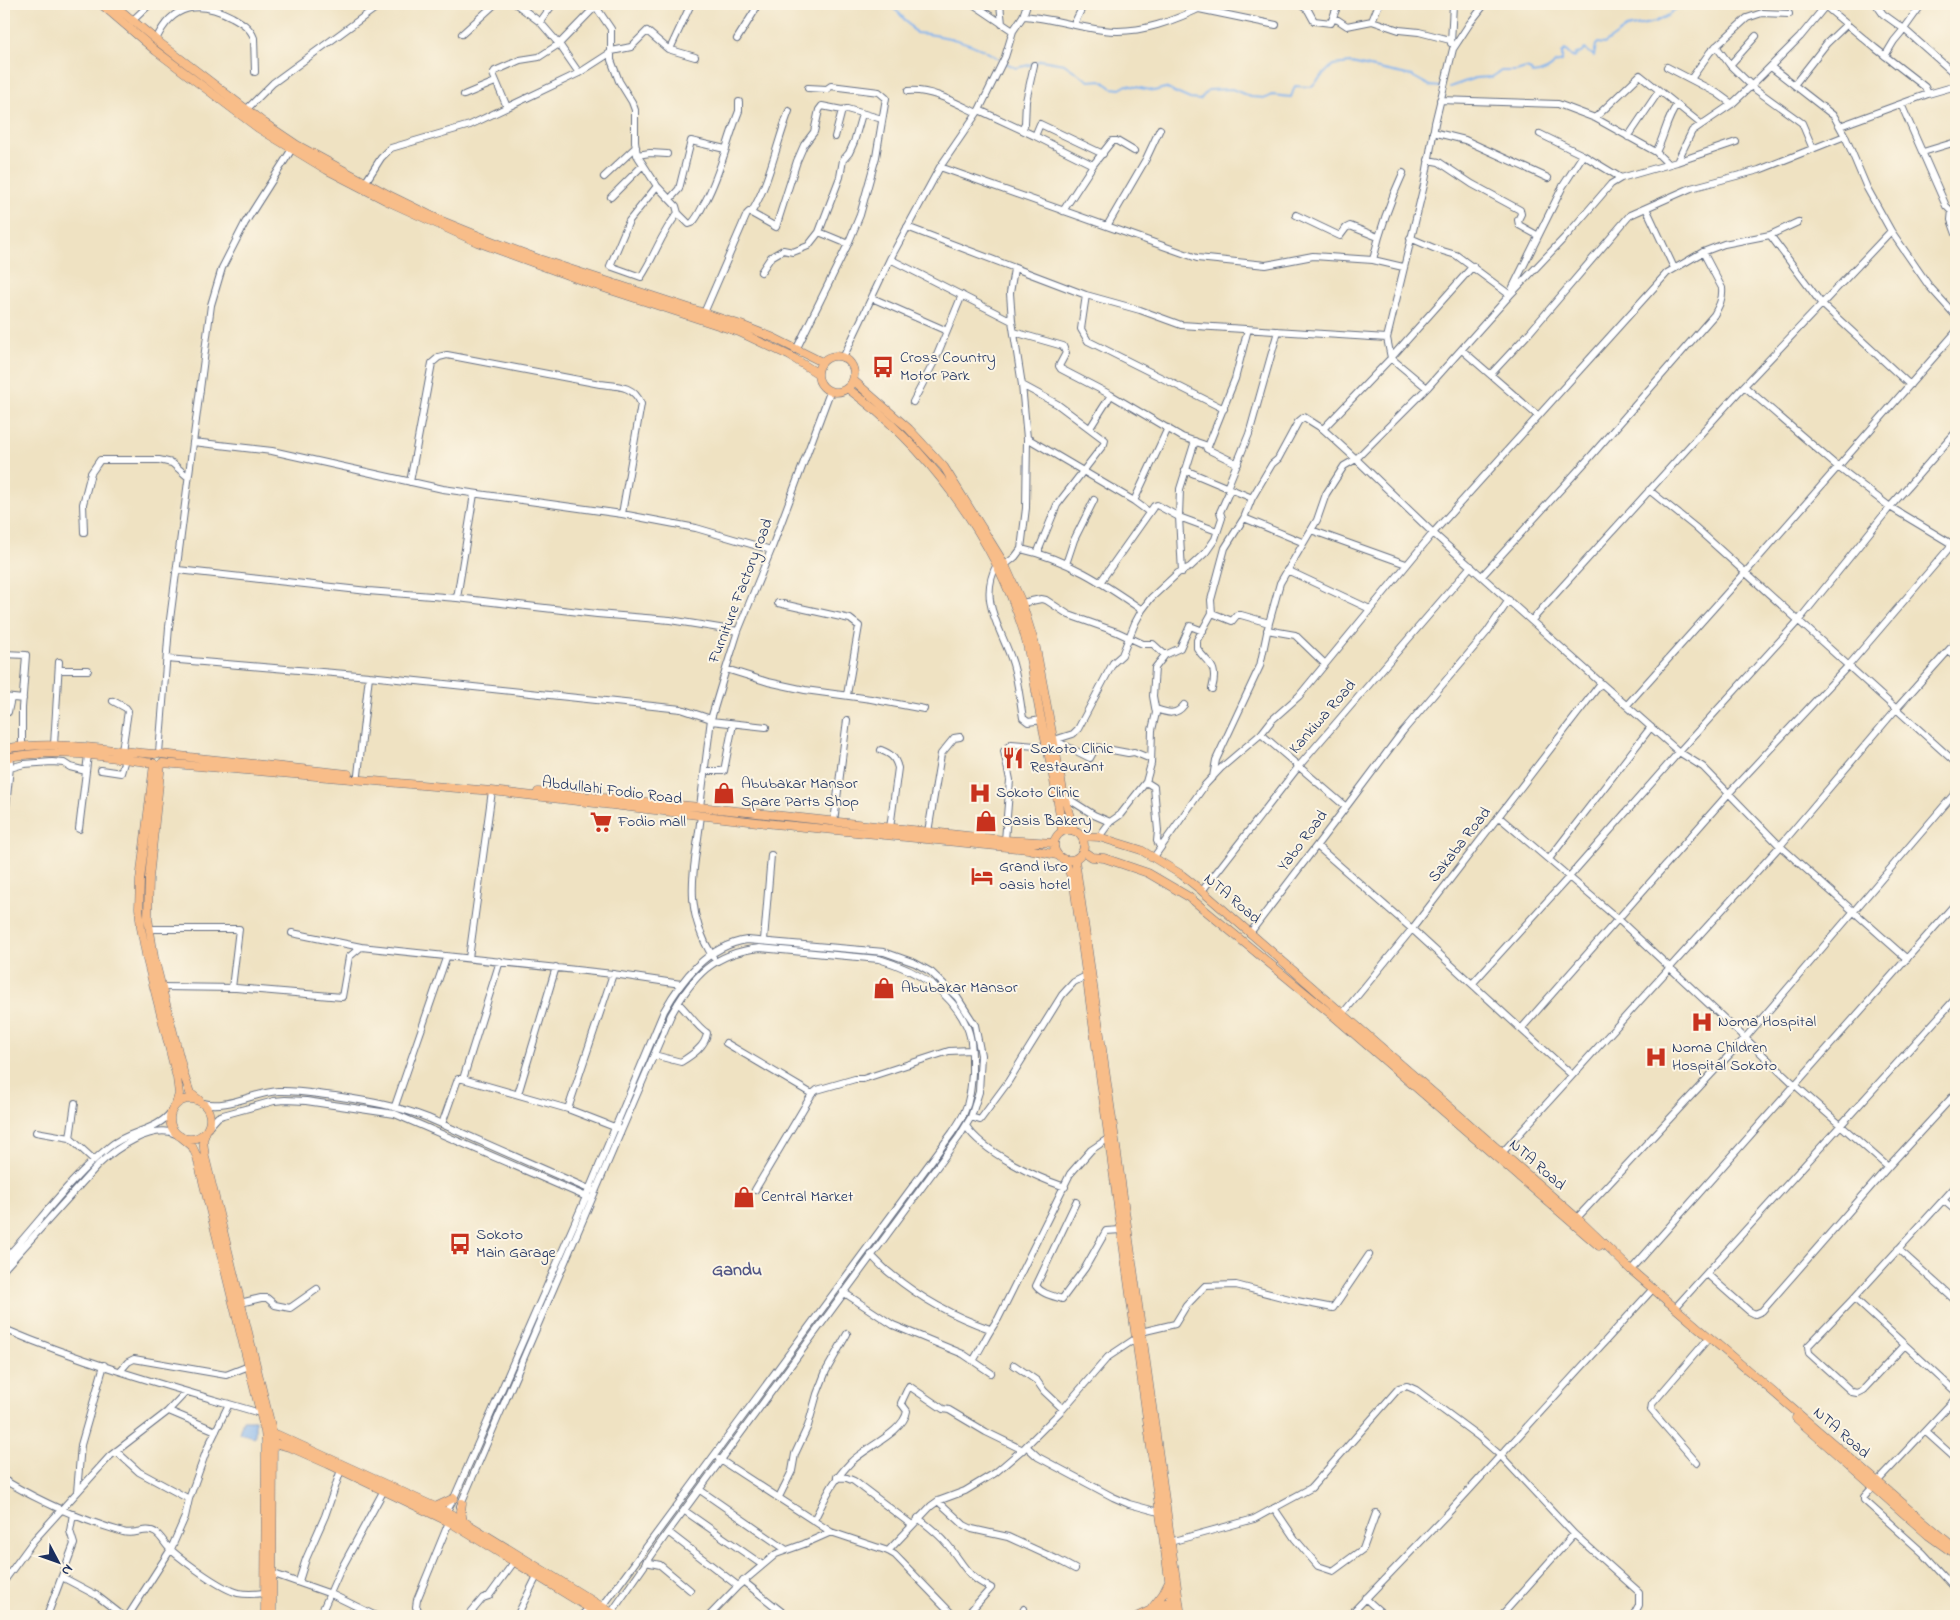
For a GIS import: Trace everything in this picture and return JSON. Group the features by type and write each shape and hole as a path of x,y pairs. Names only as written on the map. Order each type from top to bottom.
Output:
{"main road":[{"path":"101,4 135,34 258,128 379,197 441,227 551,270 739,332 790,356 817,373"},
{"path":"113,4 246,110 297,146 366,184 442,221 498,243 539,259 749,328 822,362"},
{"path":"836,356 850,363 853,371 853,380 847,388 839,392 830,392 820,384 817,373 822,362 836,356"},
{"path":"853,380 908,429 944,467 1022,603 1036,648 1064,796 1074,831"},
{"path":"847,388 871,405 925,457 1001,564 1023,631 1032,668 1062,831"},
{"name":"Abdullahi Fodio Road","path":"4,749 22,746 54,745 158,759 834,822 1005,840 1054,843"},
{"name":"Abdullahi Fodio Road","path":"8,758 43,752 123,755"},
{"path":"158,759 149,878 149,929 161,987 186,1083 190,1093 201,1101 210,1114 203,1140 205,1157 269,1433 271,1616"},
{"path":"158,759 140,880 140,908 147,960 177,1078 179,1094 171,1112 170,1124 178,1135 192,1146 197,1157 260,1413 269,1433 336,1460 435,1507 449,1519 514,1562 600,1615"},
{"name":"Abdullahi Fodio Road","path":"158,759 358,775 700,811 1028,849 1057,855"},
{"path":"1062,831 1074,831 1084,840 1083,851 1075,860 1065,860 1057,855 1054,843 1062,831"},
{"name":"NTA Road","path":"1081,836 1099,837 1141,850 1202,891 1250,932 1340,1017 1651,1292 1875,1484 1956,1549"},
{"name":"NTA Road","path":"1083,851 1092,857 1104,858 1148,873 1189,897 1340,1017 1577,1218 1631,1270 1875,1484 1928,1535 1956,1555"},
{"path":"1065,860 1074,885 1169,1580 1181,1616"},
{"path":"1075,860 1170,1542 1176,1602 1174,1616"},
{"path":"176,1104 187,1099 201,1101"},
{"path":"178,1135 185,1138 196,1138 207,1130"},
{"path":"270,1442 292,1448 449,1519 463,1521 613,1615"},
{"path":"270,1442 265,1593 271,1616"},
{"path":"435,1507 454,1498"},
{"path":"462,1503 463,1521"},
{"path":"1150,1614 1163,1594 1169,1580"},
{"path":"1138,1616 1150,1614 1176,1602"},
{"path":"1150,1614 1160,1616"}],"street":[{"path":"132,21 150,4"},
{"path":"246,110 274,83 381,4"},
{"path":"462,34 495,4"},
{"path":"516,4 540,22 579,73"},
{"path":"540,22 553,4"},
{"path":"670,49 691,4"},
{"path":"737,39 754,12 756,5 748,4"},
{"path":"973,4 1013,31"},
{"path":"1000,4 1002,24"},
{"path":"843,358 907,227 940,167 978,112 1005,57 1013,31 1023,16 1027,4"},
{"path":"1074,24 1084,4"},
{"path":"1023,16 1043,17 1103,30 1129,31 1182,17 1209,4"},
{"path":"1299,4 1308,10 1314,21 1331,23 1338,4"},
{"path":"1372,21 1380,4"},
{"path":"1453,49 1450,40 1454,4"},
{"path":"1427,388 1391,358 1387,338 1453,49 1485,4"},
{"path":"1876,4 1883,14 1904,29 1956,75"},
{"path":"1884,56 1922,4"},
{"path":"507,107 493,74 520,60 539,57 558,44 595,5 610,29 611,52 619,81 628,94 635,110 637,155 657,186 670,199 678,209 678,213 689,224 696,220 716,180 739,111 739,102"},
{"path":"1677,162 1692,131 1732,104 1800,37 1826,5 1884,56 1924,87 1928,94"},
{"path":"156,40 165,24 178,10 192,6 207,6 221,10 252,32 254,38 255,72"},
{"path":"1199,8 1276,25"},
{"path":"1691,80 1706,57 1747,18 1762,13 1789,14"},
{"path":"1333,19 1347,26 1372,21 1399,30 1418,32 1450,40"},
{"path":"1794,85 1828,43 1847,24"},
{"path":"366,184 381,158 391,148 470,125 579,73 611,52 631,47 647,32 670,49 695,57"},
{"path":"1730,64 1756,36"},
{"path":"1716,46 1751,86 1802,123 1813,149"},
{"path":"1022,130 1025,124 1026,101 1034,65"},
{"path":"1667,67 1732,104"},
{"path":"1770,67 1834,116 1845,136 1867,188 1890,231 1929,286 1956,316"},
{"path":"1596,118 1640,75 1701,124"},
{"path":"464,95 495,82"},
{"path":"796,350 848,244 860,215 876,156 886,98 883,94 830,86 827,89 808,88"},
{"path":"1840,126 1928,94 1956,86"},
{"path":"908,90 947,98 1022,130 1093,165"},
{"path":"1628,136 1659,92"},
{"path":"1440,100 1558,104 1596,118 1656,152 1668,164"},
{"path":"1901,104 1946,206 1954,208 1951,220 1956,234"},
{"path":"1656,152 1662,140 1666,124 1677,105"},
{"path":"704,313 724,269 733,242 747,214 749,212 776,227 797,161 804,145 814,132 821,107 847,109 882,119"},
{"path":"835,137 842,110"},
{"path":"751,214 772,168 788,111"},
{"path":"761,272 771,257 783,250 793,252 808,246 819,232 840,177 843,160 854,142 862,114"},
{"path":"1035,136 1040,124 1103,154"},
{"path":"1107,226 1146,158 1160,128"},
{"path":"1433,132 1466,140 1548,178"},
{"path":"1540,134 1583,155 1621,178"},
{"path":"1491,374 1536,326 1630,215 1690,188 1759,170 1845,136"},
{"path":"670,199 679,189 691,141 725,149"},
{"path":"1063,211 1093,165 1114,141 1134,151"},
{"path":"1213,776 1216,760 1260,666 1268,626 1280,583 1302,542 1317,520 1326,494 1344,466 1356,459 1427,388 1510,295 1568,234 1611,184 1621,178 1736,142"},
{"path":"1923,152 1956,142"},
{"path":"604,177 636,147"},
{"path":"158,759 170,627 211,305 222,268 245,223 292,149"},
{"path":"637,155 650,153 667,154"},
{"path":"1510,295 1537,235 1563,186 1583,155"},
{"path":"1428,160 1439,162 1478,188 1520,210 1521,214 1518,223 1537,235"},
{"path":"611,197 643,165"},
{"path":"940,167 1197,258 1266,265 1313,256 1373,260 1403,268"},
{"path":"1373,260 1378,237 1402,173"},
{"path":"657,186 629,221 610,266 642,277 662,235 678,213"},
{"path":"1646,208 1674,268"},
{"path":"1296,215 1340,236 1350,226 1378,237"},
{"path":"1154,857 1213,776 1261,734 1272,720 1299,696 1406,564 1653,287 1674,268 1703,252 1724,244 1770,235 1798,222"},
{"path":"907,227 1086,295 1140,310 1181,325 1387,338"},
{"path":"1532,620 1744,386 1890,231"},
{"path":"819,232 848,244"},
{"path":"1770,235 1821,303 1910,385"},
{"path":"1410,238 1456,255 1510,295"},
{"path":"1482,576 1591,456 1714,315 1723,295 1722,288 1703,252"},
{"path":"890,259 1012,321"},
{"path":"1322,430 1391,358 1473,266"},
{"path":"1014,268 1010,293 1027,438 1026,508 1021,549 1015,557 1001,564 992,573 988,589 991,605 1013,664 1024,718 1028,722 1042,720"},
{"path":"1086,295 1081,329 1088,341 1224,408"},
{"path":"913,402 935,360 962,296"},
{"path":"872,298 947,331"},
{"path":"1207,448 1235,379 1248,329"},
{"path":"1054,740 1073,734 1078,729 1113,663 1122,654 1142,610 1151,598 1178,573 1190,568 1206,552 1215,539 1222,518 1220,512 1230,490 1228,488 1249,434 1278,331"},
{"path":"1014,332 1063,346 1066,353 1059,366 1061,369 1111,395 1182,437 1205,445 1207,448 1238,464"},
{"path":"1627,704 1745,573 1956,332"},
{"path":"1462,350 1538,415"},
{"path":"410,482 432,363 439,356 447,355 600,384 624,386 633,392 641,404 622,514"},
{"path":"1022,385 1057,404 1105,440 1104,444 1058,505 1039,553"},
{"path":"1521,1029 1729,793 1849,665 1955,544 1890,507 1838,467 1744,386"},
{"name":"Furniture Factory road","path":"714,958 696,922 692,891 711,720 738,631 771,550 830,392"},
{"path":"1090,428 1111,395"},
{"path":"1212,689 1213,670 1209,661 1196,648 1197,640 1212,614 1212,600 1225,548 1244,518 1252,498 1272,464 1278,459 1301,418 1304,417 1356,459 1433,533 1627,704 1678,752 1703,767 1780,846 1853,913 1907,959"},
{"path":"1134,501 1168,428"},
{"path":"1472,984 1678,752 1799,620 1890,507 1956,432"},
{"path":"1027,438 1150,512"},
{"path":"1182,572 1179,517 1180,489 1195,441"},
{"path":"193,442 272,451 359,469 410,482 474,494 622,514 696,528 771,550"},
{"path":"84,532 83,504 91,473 100,460 158,460 172,463 188,477"},
{"path":"1185,470 1252,498"},
{"path":"1649,490 1695,527 1956,763"},
{"path":"457,598 474,494"},
{"path":"1066,564 1074,540 1094,500"},
{"path":"1101,581 1154,506 1158,505 1179,517 1217,531"},
{"path":"1244,518 1302,542"},
{"path":"1311,530 1406,564"},
{"path":"1021,549 1039,553 1086,572 1142,610"},
{"name":"Kankiwa Road","path":"1202,891 1298,766 1471,566"},
{"path":"178,570 368,592 457,598 597,614 670,620 738,631"},
{"path":"1287,570 1370,609"},
{"path":"1022,603 1041,599 1046,600 1069,615 1147,645 1153,644 1165,655"},
{"path":"1346,807 1404,731 1468,656 1509,600"},
{"path":"778,603 850,619 859,626 847,695"},
{"path":"1212,614 1232,621 1241,614 1295,636 1325,664"},
{"path":"1099,837 1110,822 1120,815 1146,782 1149,775 1152,730 1156,709 1153,696 1156,668 1165,655 1180,648 1190,626 1203,631"},
{"path":"1502,1153 1780,846 1897,708 1956,642"},
{"path":"1949,651 1956,657"},
{"path":"4,654 26,655 22,746"},
{"path":"167,659 369,676 681,709 711,720 766,727"},
{"path":"54,745 59,662"},
{"path":"726,669 768,682 805,690 847,695 924,709"},
{"path":"58,670 88,670"},
{"path":"358,775 369,676"},
{"name":"Sakaba Road","path":"1340,1017 1412,929 1601,683"},
{"path":"4,697 23,700"},
{"path":"4,712 8,712 11,698"},
{"path":"101,770 121,773 128,711 126,708 113,702"},
{"path":"1156,709 1172,714 1180,710 1184,705"},
{"path":"834,822 847,720"},
{"path":"705,771 724,771 733,724"},
{"path":"1549,859 1651,727"},
{"name":"Yabo Road","path":"1250,932 1346,807 1261,734"},
{"path":"928,832 941,754 954,738 960,737"},
{"path":"1054,740 1090,758 1096,747 1128,753 1134,752 1151,759"},
{"path":"1005,840 1010,780 1004,751 1011,744 1048,747"},
{"path":"881,750 891,754 896,760 898,768 890,828"},
{"path":"79,829 88,755"},
{"path":"4,827 10,768 8,758"},
{"path":"10,768 24,764 52,762 64,763 70,767 86,771"},
{"path":"1146,782 1154,786 1157,840 1160,847"},
{"path":"470,958 492,791"},
{"path":"1577,1218 1746,1037 1956,792"},
{"path":"1064,796 1094,815 1110,822"},
{"path":"1499,816 1618,919 1795,1085 1888,1167"},
{"path":"1317,846 1412,929 1572,1075"},
{"path":"764,940 771,855"},
{"path":"1631,1270 1956,903"},
{"path":"149,929 239,929 232,988"},
{"path":"292,933 361,947 404,951 446,958 470,958 556,967 681,984"},
{"path":"449,1519 462,1503 654,1055 678,1003 694,978 714,958 738,941 764,940 845,952 887,962 927,979 951,1002 967,1028 971,1050 971,1091 964,1113 952,1133 866,1251 603,1607 600,1615"},
{"path":"161,987 232,988 342,997 349,957 361,947"},
{"path":"419,1616 420,1613 416,1607 417,1600 449,1519 454,1498 586,1197 664,1011 681,984 705,959 760,948 884,952 915,963 931,972 957,996 975,1025 981,1055 979,1092 972,1117 722,1461 646,1562 613,1615"},
{"path":"395,1106 446,958"},
{"path":"463,1079 500,962"},
{"path":"518,1094 556,967"},
{"path":"568,1109 613,974"},
{"path":"972,1117 980,1120 1008,1082 1062,995 1074,982 1086,976"},
{"path":"1676,1308 1956,998"},
{"path":"654,1055 681,1062 691,1056 707,1039 708,1032 700,1028 696,1020 678,1003"},
{"path":"726,1043 812,1094"},
{"path":"755,1190 812,1094 817,1090 855,1079 863,1079 949,1051 971,1050"},
{"path":"442,1124 458,1079 463,1079 568,1109 622,1131"},
{"path":"201,1101 216,1104 276,1091 294,1091 395,1106 442,1124 596,1192"},
{"path":"1707,1274 1749,1311 1755,1314 1762,1311 1888,1167 1956,1093"},
{"path":"207,1130 218,1117 274,1101 306,1101 388,1113 412,1121 593,1200"},
{"path":"70,1138 75,1103"},
{"path":"4,1260 94,1160 117,1140 138,1130 158,1124 171,1112"},
{"path":"966,1126 973,1137 1011,1162 1044,1180 1065,1186"},
{"path":"4,1269 98,1165 112,1153 132,1140 159,1131 166,1130 178,1135"},
{"path":"36,1132 70,1138 94,1160"},
{"path":"973,1361 985,1343 990,1329 998,1319 1070,1174 1091,1150 1109,1138"},
{"path":"1905,1345 1863,1390 1857,1393 1852,1392 1809,1353 1808,1346 1956,1186"},
{"path":"1943,1200 1956,1211"},
{"path":"1076,1202 1036,1286 1039,1290 1062,1299 1085,1268 1106,1231 1121,1230"},
{"path":"1898,1249 1956,1301"},
{"path":"866,1251 889,1273 925,1298 966,1320 990,1329"},
{"path":"1142,1332 1175,1324 1186,1306 1205,1286 1236,1285 1297,1302 1333,1308 1369,1255"},
{"path":"240,1303 267,1298 275,1305 290,1308 317,1289"},
{"path":"838,1289 893,1325 963,1354 990,1373"},
{"path":"1349,1616 1501,1456 1651,1292"},
{"path":"1854,1298 1956,1392"},
{"path":"4,1329 186,1392 260,1413"},
{"path":"778,1497 792,1471 796,1454 808,1426 826,1371 847,1334"},
{"path":"888,1550 918,1518 938,1501 965,1491 995,1473 1025,1448 1063,1409 1108,1357 1135,1339"},
{"path":"1697,1463 1651,1410 1652,1404 1707,1340"},
{"path":"121,1370 128,1362 134,1359 226,1375 248,1366"},
{"path":"77,1492 81,1445 104,1365"},
{"path":"1014,1365 1037,1381 1044,1391 1063,1409"},
{"path":"814,1520 837,1476 852,1461 895,1430 902,1422 907,1410 900,1403 909,1386 943,1410 949,1410 986,1432 1025,1448 1038,1457 1113,1497 1129,1504 1159,1512"},
{"path":"1170,1542 1254,1519 1312,1488 1399,1388 1407,1386 1416,1390 1478,1436 1501,1456 1574,1534 1639,1592 1638,1606 1633,1616"},
{"path":"4,1581 28,1547 116,1451 169,1411 186,1392"},
{"path":"1956,1398 1875,1484 1864,1500 1923,1553 1956,1589"},
{"path":"128,1616 170,1549 186,1517 189,1500 207,1448 229,1404"},
{"path":"169,1411 216,1431"},
{"path":"1926,1432 1956,1459"},
{"path":"116,1451 139,1472 189,1500"},
{"path":"715,1456 831,1532 888,1550 954,1616"},
{"path":"299,1581 341,1470"},
{"path":"837,1476 854,1481 912,1525"},
{"path":"4,1480 34,1497 73,1514 132,1534 147,1529 157,1533 170,1549 230,1590 250,1595 265,1593"},
{"path":"320,1616 339,1572 384,1490"},
{"path":"700,1490 785,1549"},
{"path":"938,1501 964,1525 972,1529 1008,1537 1075,1570"},
{"path":"1274,1508 1295,1539 1318,1566 1333,1571 1363,1549 1376,1513"},
{"path":"685,1511 762,1564"},
{"path":"47,1616 74,1544 70,1531 73,1514"},
{"path":"918,1518 948,1545 969,1574 990,1588 966,1616"},
{"path":"668,1532 788,1616"},
{"path":"709,1616 762,1564 785,1549 804,1544 831,1532"},
{"path":"1501,1616 1574,1534"},
{"path":"468,1616 483,1598 489,1596 514,1562"},
{"path":"646,1562 660,1566 690,1590"},
{"path":"271,1573 299,1581 330,1594 364,1613 376,1616"},
{"path":"517,1616 537,1576"},
{"path":"62,1577 96,1595 123,1616"},
{"path":"1365,1598 1385,1616"},
{"path":"581,1616 589,1608"},
{"path":"1021,1616 1024,1609"}],"water":[{"path":"243,1420 255,1420 255,1437 239,1433"}],"waterway":[{"path":"888,4 899,13 916,33 960,41 981,49 1000,60"},
{"path":"1450,87 1475,78 1492,77 1501,71 1516,71 1526,68 1531,70 1532,74 1542,72 1551,68 1555,63 1562,61 1562,53 1565,50 1572,57 1575,57 1576,54 1581,53 1585,49 1594,56 1598,43 1604,44 1626,28 1655,22 1669,15 1682,4"},
{"path":"1006,63 1016,68 1041,60 1064,64 1089,81 1101,80 1112,88 1120,89 1127,85 1154,91 1165,88 1190,99 1200,100 1208,90 1232,89 1251,97 1266,98 1272,95 1291,97 1295,86 1311,87 1333,65 1351,63 1412,76 1430,86 1440,87"}],"place":[{"name":"Cross Country Motor Park","path":"883,367"},
{"name":"Sokoto Clinic Restaurant","path":"1013,758"},
{"name":"Abubakar Mansor Spare Parts Shop","path":"724,793"},
{"name":"Sokoto Clinic","path":"980,793"},
{"name":"Oasis Bakery","path":"986,821"},
{"name":"Fodio mall","path":"601,822"},
{"name":"Grand ibro oasis hotel","path":"982,876"},
{"name":"Abubakar Mansor","path":"884,988"},
{"name":"Noma Hospital","path":"1702,1022"},
{"name":"Noma Children Hospital Sokoto","path":"1656,1057"},
{"name":"Central Market","path":"744,1197"},
{"name":"Sokoto Main Garage","path":"460,1244"}],"district":[{"name":"Gandu","path":"737,1271"}]}
